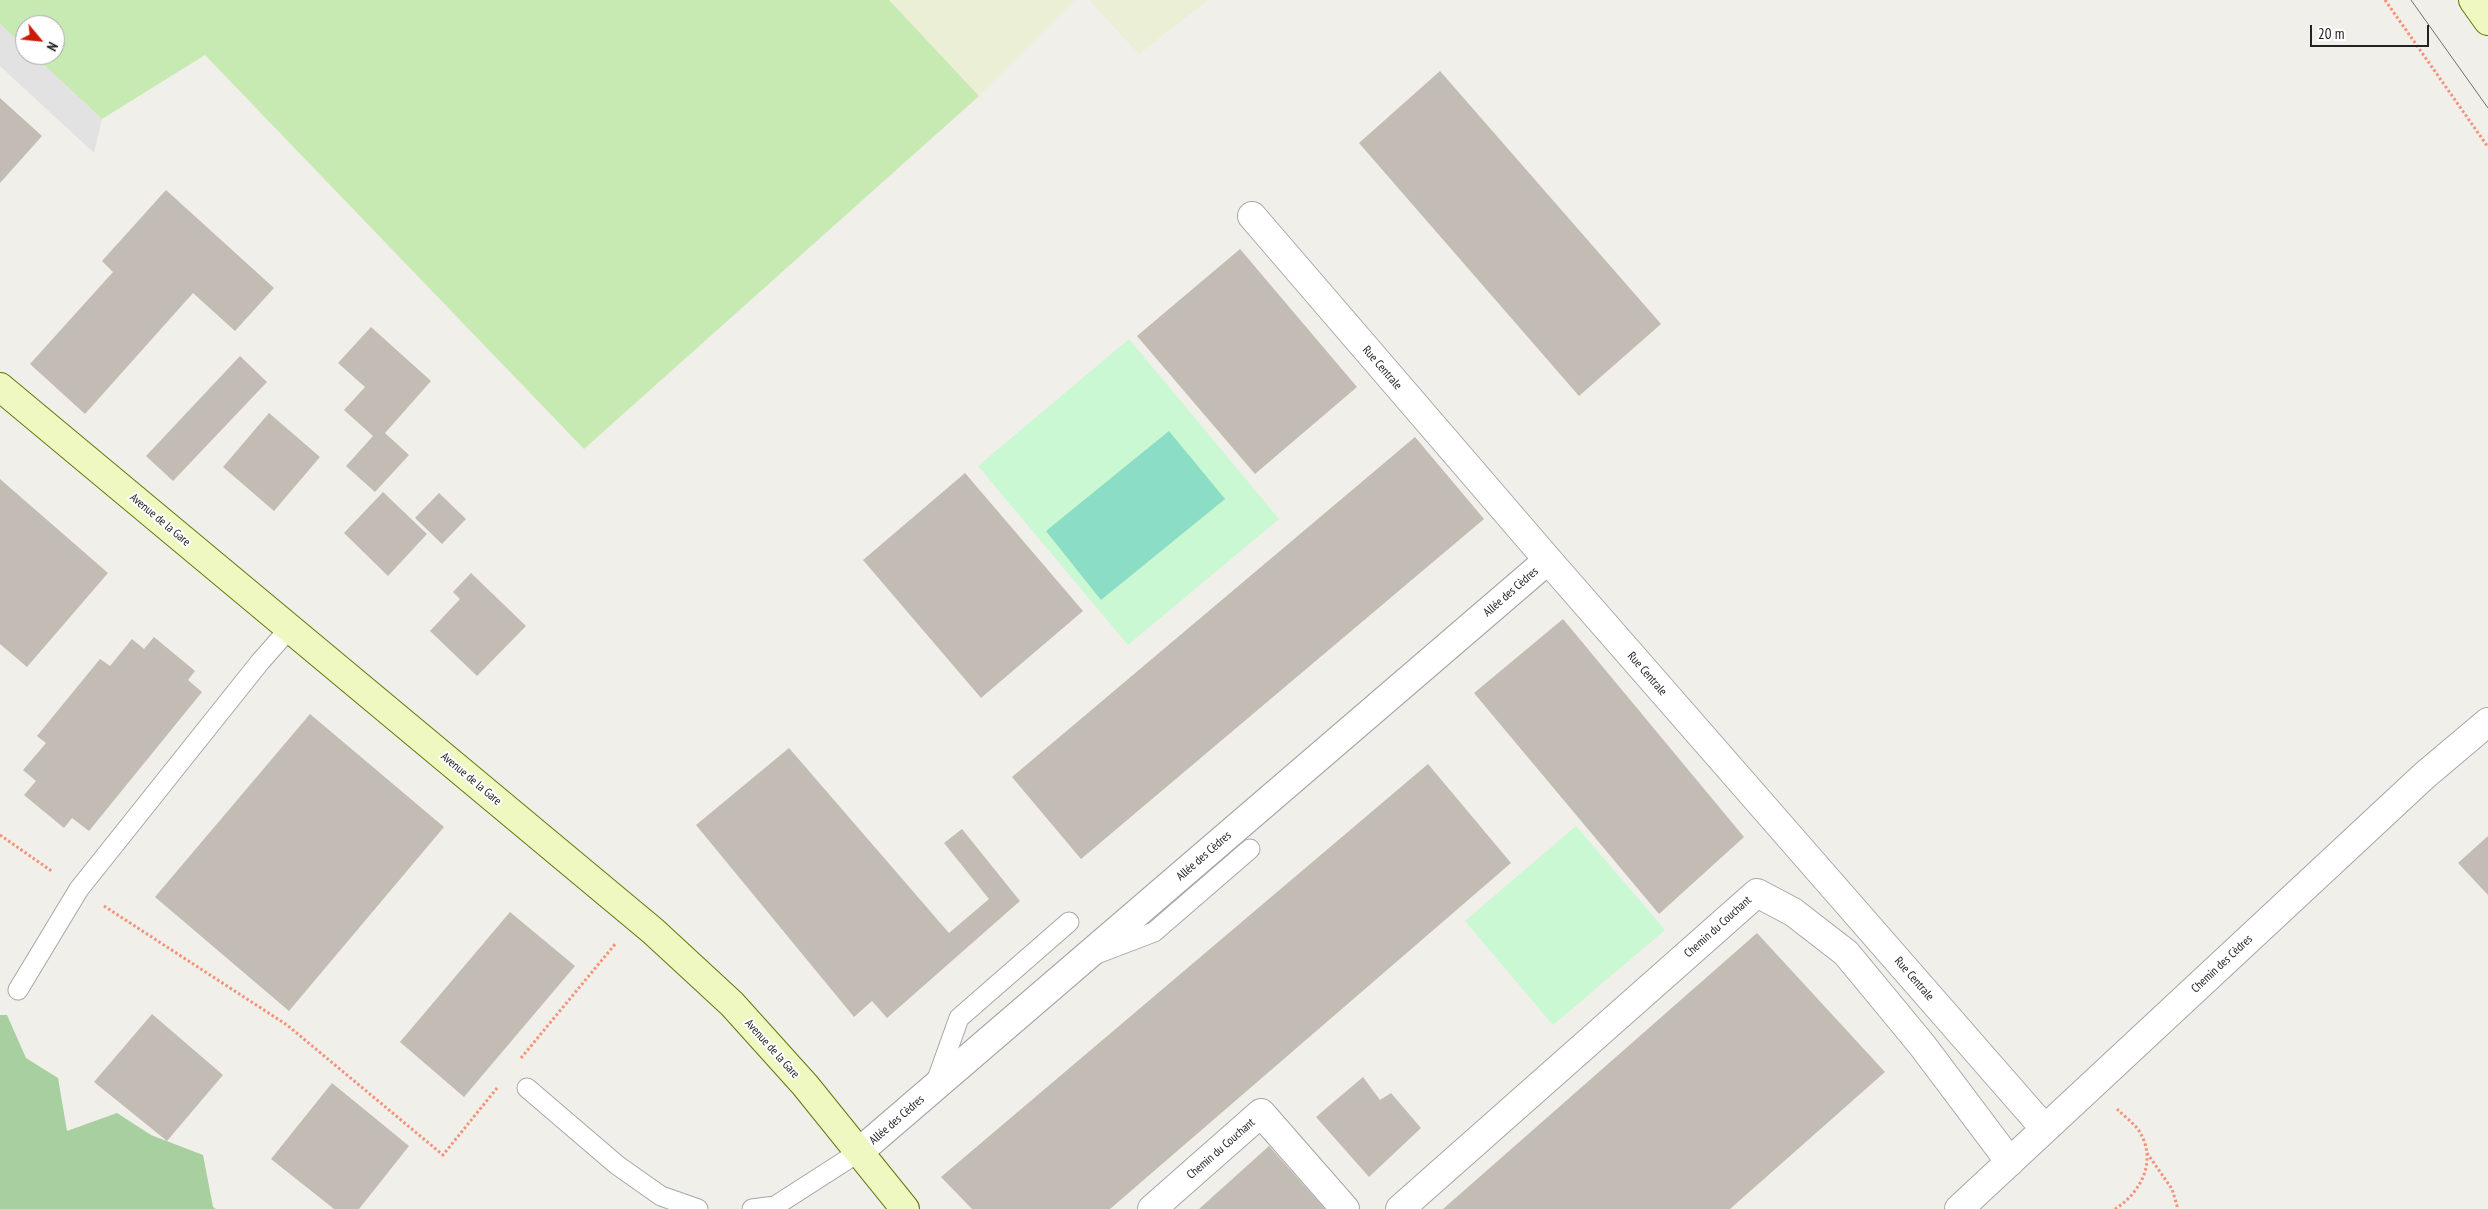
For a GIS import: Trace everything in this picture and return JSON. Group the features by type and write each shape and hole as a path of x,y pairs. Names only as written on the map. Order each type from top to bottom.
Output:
{"street":[{"path":"2473,0 2488,21"},
{"name":"Rue Centrale","path":"1252,216 1548,560 2045,1130"},
{"name":"Avenue de la Gare","path":"0,387 636,918 732,1004 805,1085 905,1209"},
{"name":"Allée des Cèdres","path":"859,1152 1548,560"},
{"name":"Chemin des Cèdres","path":"1959,1209 2425,775 2488,722"},
{"name":"Chemin du Couchant","path":"1400,1209 1757,893 1793,912 1846,953 1922,1045 2010,1162"},
{"name":"Chemin du Couchant","path":"1161,1206 1261,1113 1345,1209"}],"lane":[{"path":"18,990 79,889 260,662 290,628"},
{"path":"1084,959 1154,932 1250,849"},
{"path":"934,1088 959,1018 1069,922"},
{"path":"527,1088 617,1165 661,1196 698,1209"},
{"path":"752,1209 775,1206 859,1152"}],"path":[{"path":"2385,0 2488,147"},
{"path":"0,835 287,1025 443,1154 498,1086"},
{"path":"517,1064 636,918"},
{"path":"2093,1086 2138,1129 2147,1153 2172,1189 2178,1209"},
{"path":"2115,1209 2130,1200 2145,1176 2147,1153"}],"green space":[{"path":"0,0 889,0 979,96 584,449 205,55 102,119 44,65 65,65 65,15 15,15 15,38 0,24"},
{"path":"889,0 1075,0 979,96"},
{"path":"1089,0 1208,0 1139,54"},
{"path":"1129,339 1279,519 1128,645 978,466"},
{"path":"1169,431 1225,499 1101,600 1046,531"},
{"path":"1576,826 1665,930 1553,1025 1465,921"},
{"path":"0,1015 7,1015 26,1058 58,1078 67,1131 117,1113 151,1135 203,1155 213,1207 216,1209 0,1209"}],"shaded area":[{"path":"0,24 15,38 15,65 44,65 102,119 94,153 0,66"}],"building":[{"path":"1440,71 1661,324 1579,396 1359,143"},
{"path":"0,98 42,136 0,183"},
{"path":"166,190 274,288 235,331 193,293 85,414 30,364 113,272 102,261"},
{"path":"1240,249 1357,387 1255,474 1137,336"},
{"path":"371,327 431,381 385,433 409,455 375,492 346,466 373,436 344,410 365,387 338,363"},
{"path":"240,356 267,382 173,481 146,456"},
{"path":"269,413 320,457 274,511 223,467"},
{"path":"1415,437 1484,519 1081,859 1012,777"},
{"path":"965,473 1083,611 981,698 863,560"},
{"path":"0,479 108,573 27,667 0,644"},
{"path":"383,492 427,534 388,576 344,533"},
{"path":"439,493 466,519 442,544 415,518"},
{"path":"471,573 526,626 477,676 430,631 460,599 453,592"},
{"path":"1563,619 1744,837 1659,914 1474,693"},
{"path":"154,637 195,671 188,680 202,692 89,831 72,818 64,828 24,795 36,781 23,770 46,743 37,736 100,659 110,666 132,639 144,649"},
{"path":"310,714 444,827 289,1011 155,897"},
{"path":"789,748 949,933 989,899 944,843 962,829 1020,901 887,1018 872,1001 854,1017 696,825"},
{"path":"1428,764 1511,863 1110,1209 972,1209 941,1177"},
{"path":"2488,836 2488,895 2458,863"},
{"path":"510,912 575,966 464,1097 400,1042"},
{"path":"1757,933 1885,1072 1730,1209 1443,1209"},
{"path":"152,1014 223,1075 167,1141 94,1082"},
{"path":"1363,1077 1380,1100 1391,1093 1421,1128 1369,1177 1316,1117"},
{"path":"332,1083 409,1146 359,1209 334,1209 271,1159"},
{"path":"1269,1146 1325,1209 1199,1209"}],"tram line":[{"path":"2411,0 2488,108"}]}
